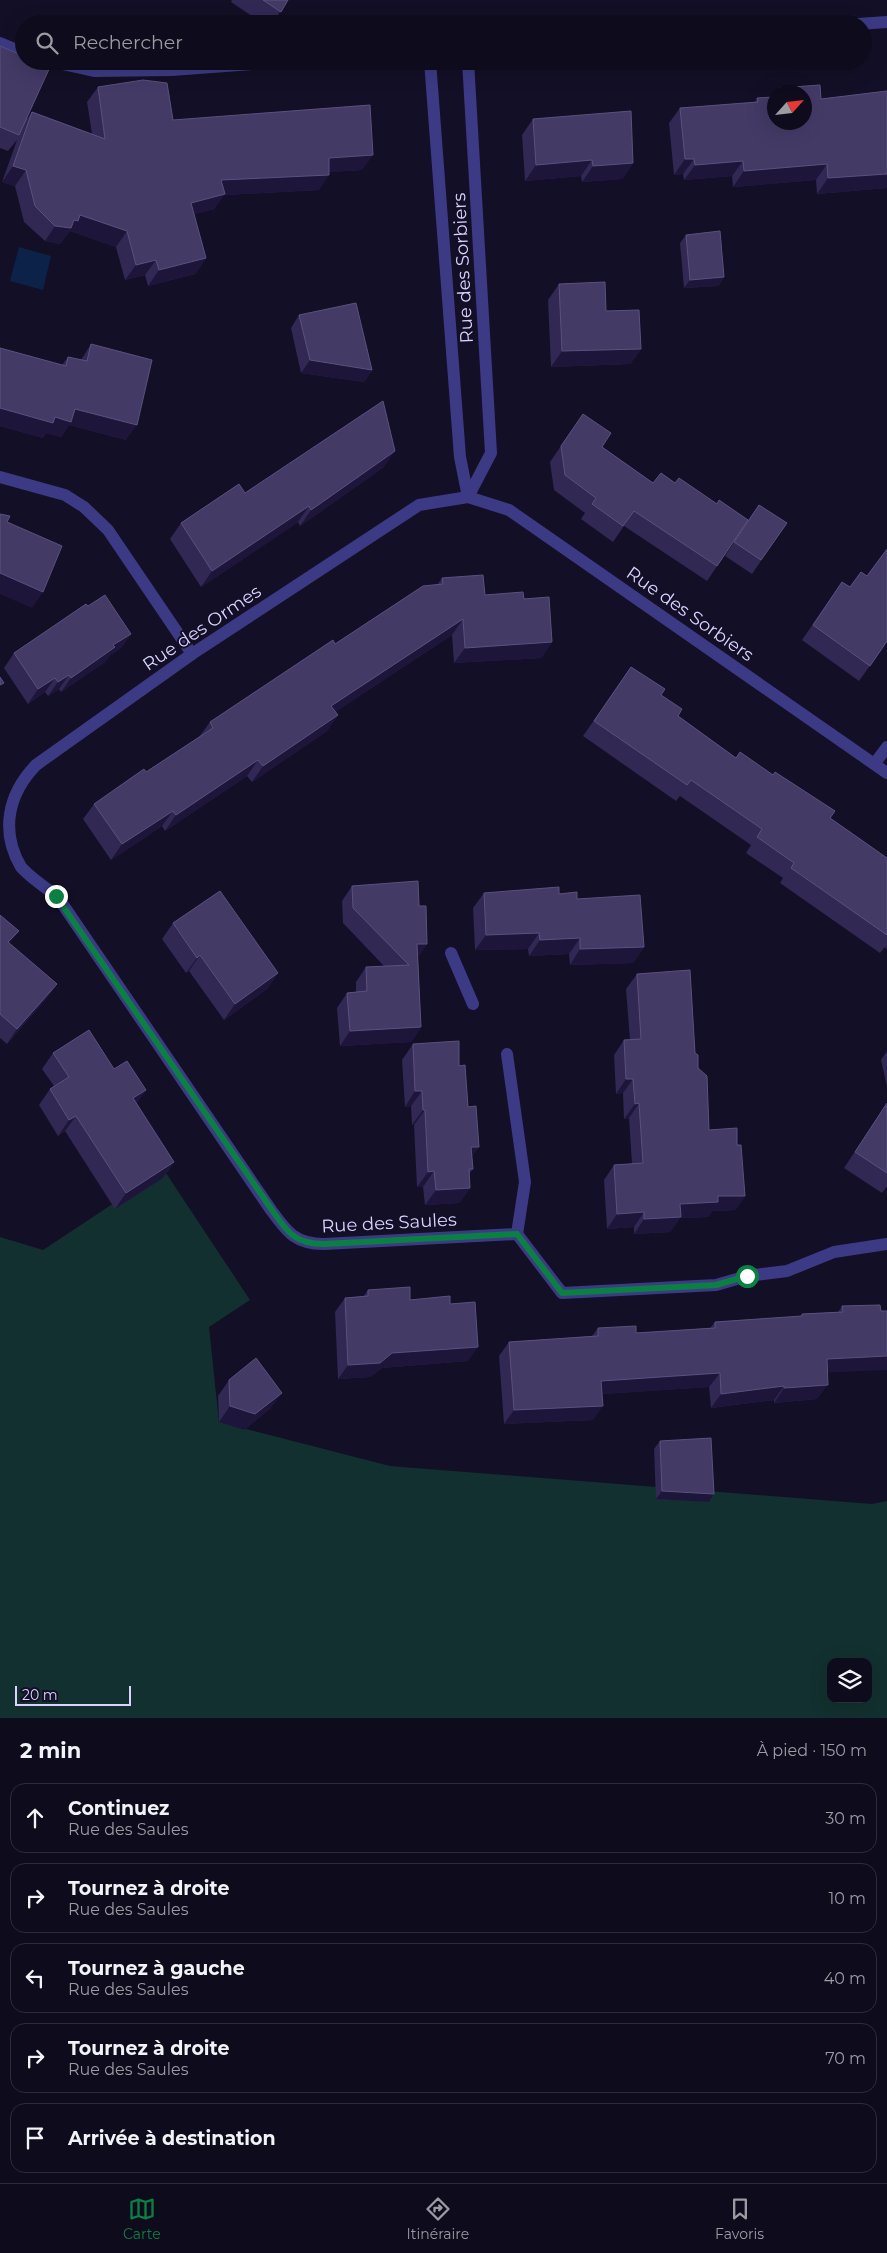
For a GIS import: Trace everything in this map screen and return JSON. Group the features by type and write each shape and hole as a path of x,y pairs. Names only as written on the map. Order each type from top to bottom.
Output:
{"street":[{"path":"872,23 887,22"},
{"path":"0,43 15,49"},
{"path":"90,70 172,70"},
{"name":"Rue des Sorbiers","path":"431,70 460,457 468,497"},
{"name":"Rue des Sorbiers","path":"468,497 492,453 469,70"},
{"path":"0,476 65,494 84,507 108,530 192,654"},
{"name":"Rue des Sorbiers","path":"468,497 509,510 887,773"},
{"name":"Rue des Ormes","path":"5,838 8,804 19,783 36,765 192,654 419,505 468,497"},
{"path":"875,764 887,747"},
{"name":"Rue des Saules","path":"5,838 20,866 56,896 272,1210 296,1238 310,1244 324,1244 517,1234"},
{"path":"451,953 473,1004"},
{"path":"508,1054 525,1182 517,1234 562,1293 716,1285 747,1276 787,1271 834,1252 887,1244"}],"green space":[{"path":"164,1170 250,1300 209,1327 219,1422 390,1466 872,1504 887,1501 887,1718 0,1718 0,1237 43,1250"}],"water":[{"path":"19,247 51,256 43,290 10,281"}],"building":[{"path":"263,0 288,0 281,12"},
{"path":"0,46 15,52 15,70 49,70 19,135 0,127"},
{"path":"143,80 167,83 173,120 370,105 373,155 329,158 329,175 221,180 225,194 191,203 206,258 159,270 156,260 136,265 127,231 80,215 78,221 74,220 71,228 55,226 35,206 26,170 13,166 32,112 105,139 98,87"},
{"path":"820,85 821,99 887,91 887,174 828,178 827,164 744,171 743,161 695,165 694,159 685,159 680,108 758,102 757,98 767,97 767,130 812,130 812,86"},
{"path":"631,111 633,163 593,166 592,160 536,165 533,119"},
{"path":"720,231 724,277 690,280 686,235"},
{"path":"605,282 606,311 639,310 641,349 562,351 559,284"},
{"path":"356,303 372,370 310,360 299,315"},
{"path":"91,344 152,360 137,425 75,409 71,422 55,417 53,423 0,408 0,348 66,366 68,357 87,361"},
{"path":"383,401 395,451 311,510 309,506 212,571 181,523 239,484 245,493"},
{"path":"583,414 611,433 602,447 653,483 661,473 675,483 679,478 717,504 719,500 748,520 717,566 634,511 623,526 592,504 596,498 565,475 561,446"},
{"path":"759,505 787,523 761,560 734,542"},
{"path":"0,514 10,516 7,522 62,546 43,592 0,573"},
{"path":"887,549 887,641 870,666 813,625 842,582 850,587 861,572 867,576"},
{"path":"483,575 485,595 523,592 524,599 549,597 552,642 465,648 463,619 331,706 338,715 263,766 258,760 176,815 173,811 122,844 94,804 144,769 146,772 213,728 210,722 333,640 335,644 423,586 443,584 442,578"},
{"path":"105,595 131,634 113,645 115,647 71,678 69,675 58,682 55,678 38,689 14,653 86,604 88,606"},
{"path":"631,667 665,689 661,695 682,709 678,716 736,758 740,752 773,775 775,772 835,811 830,818 887,858 887,935 791,868 794,863 757,837 762,829 691,780 687,785 594,721"},
{"path":"0,677 4,683 0,685"},
{"path":"418,881 419,906 426,906 427,944 417,944 421,1027 350,1031 347,993 367,991 366,967 409,965 353,908 352,886"},
{"path":"559,887 559,894 577,892 577,899 640,895 644,947 580,949 580,938 540,940 539,933 486,935 484,893"},
{"path":"220,891 278,973 235,1004 200,955 197,958 173,923"},
{"path":"0,915 19,931 8,942 57,984 17,1029 0,1014"},
{"path":"690,970 695,1053 698,1055 698,1068 707,1076 709,1130 737,1128 737,1145 741,1145 745,1196 718,1196 718,1202 680,1204 681,1217 644,1219 644,1212 617,1214 614,1165 643,1163 639,1103 635,1104 633,1079 626,1079 624,1040 641,1039 637,974"},
{"path":"89,1030 114,1069 127,1061 146,1090 133,1098 174,1162 126,1193 76,1116 69,1120 50,1089 69,1077 53,1053"},
{"path":"459,1041 459,1066 465,1065 468,1107 476,1106 479,1147 471,1147 473,1169 469,1169 470,1188 436,1190 434,1171 428,1172 425,1110 423,1110 422,1091 415,1091 413,1044"},
{"path":"887,1103 887,1173 855,1152"},
{"path":"410,1287 410,1300 450,1296 450,1304 475,1302 478,1347 392,1353 380,1363 348,1365 345,1298 368,1296 368,1290"},
{"path":"880,1305 881,1311 887,1311 887,1356 827,1359 828,1385 784,1388 784,1386 721,1394 720,1373 601,1381 603,1406 514,1410 509,1342 598,1336 598,1328 636,1326 636,1333 715,1328 715,1322 843,1312 842,1306"},
{"path":"256,1358 282,1393 255,1414 230,1406 229,1380"},
{"path":"711,1438 714,1494 662,1491 660,1441"}],"route":[{"path":"56,896 272,1210 296,1238 310,1244 324,1244 517,1234 562,1293 716,1285 747,1276"}]}
